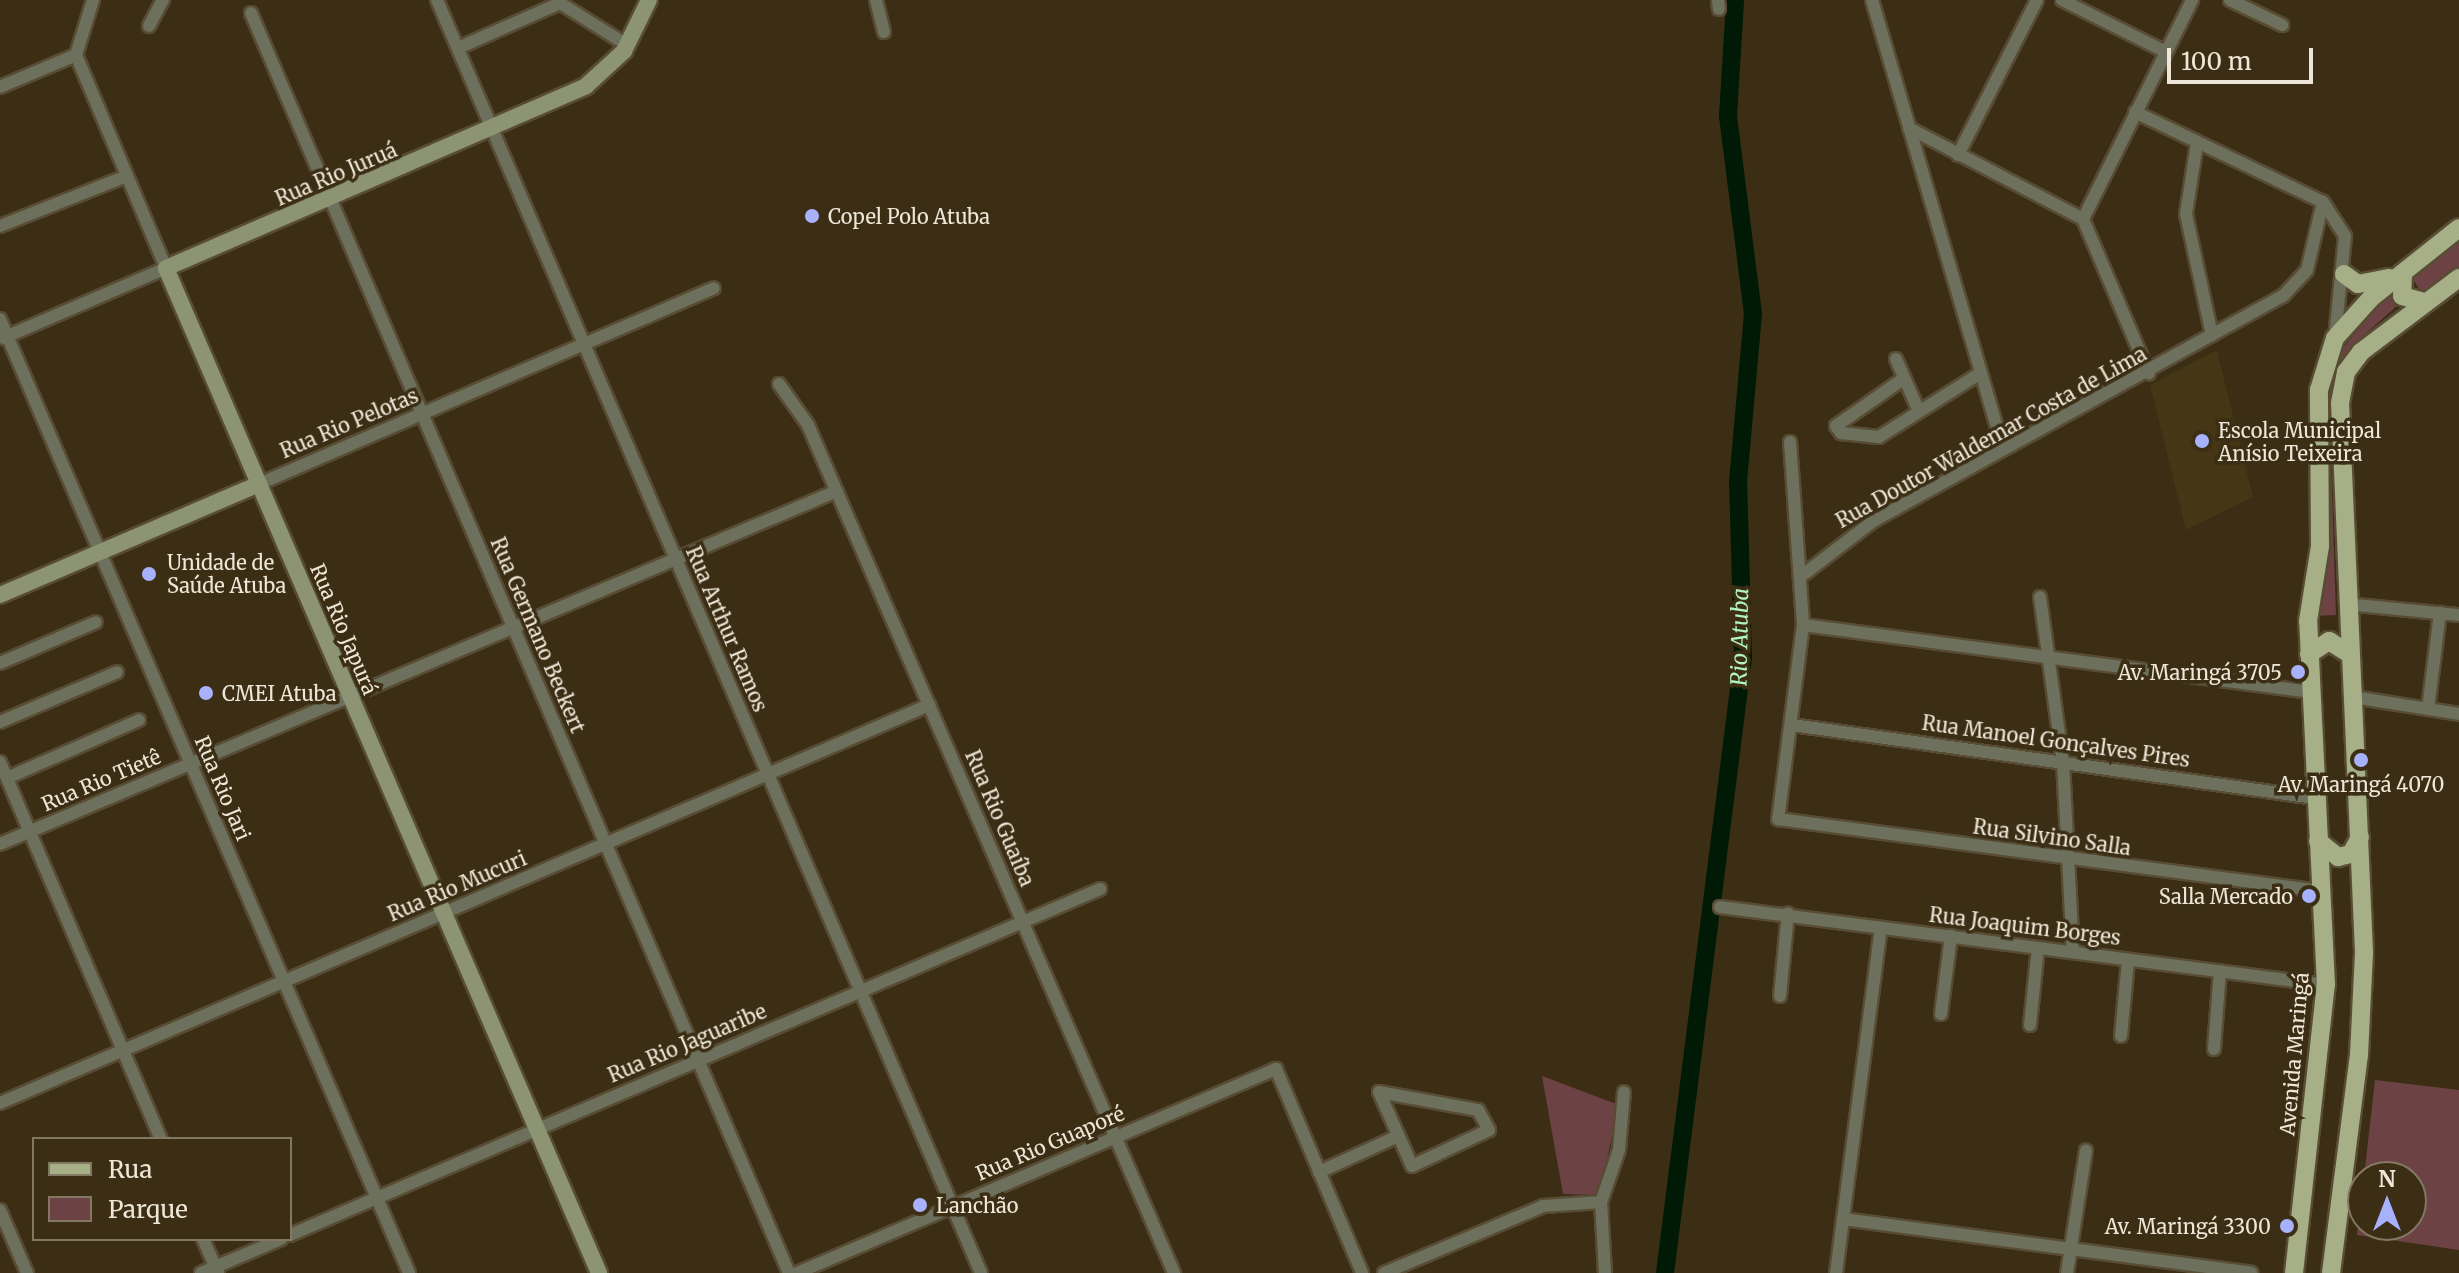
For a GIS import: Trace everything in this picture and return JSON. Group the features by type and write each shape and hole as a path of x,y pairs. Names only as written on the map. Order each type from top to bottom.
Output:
{"main road":[{"path":"2335,338 2403,273 2459,228"},
{"path":"2344,274 2371,285 2403,273"},
{"path":"2403,273 2402,296 2424,302"},
{"path":"2331,1273 2359,1055 2360,837 2339,433 2346,372 2424,302 2459,278"},
{"name":"Avenida Maringá","path":"2294,1273 2326,985 2308,601 2320,546 2315,419 2335,338"},
{"path":"2309,654 2326,641 2350,654"},
{"path":"2318,841 2338,857 2351,854 2360,837"}],"street":[{"path":"0,87 76,55 93,0"},
{"path":"149,26 163,0"},
{"name":"Rua Arthur Ramos","path":"437,0 981,1273"},
{"name":"Rua Rio Juruá","path":"4,338 586,86 627,45 649,0"},
{"path":"876,0 884,32"},
{"path":"1872,0 2003,449"},
{"path":"1958,155 2037,0"},
{"path":"2062,0 2166,52"},
{"path":"2083,219 2192,0"},
{"path":"2230,0 2282,25"},
{"path":"458,48 560,3 627,45"},
{"name":"Rua Germano Beckert","path":"251,13 789,1273"},
{"name":"Rua Rio Japurá","path":"76,55 599,1273"},
{"path":"2135,112 2323,202 2337,219 2344,274 2335,338"},
{"path":"1909,128 2083,219 2149,374"},
{"path":"2197,143 2186,214 2212,335"},
{"path":"0,226 127,176"},
{"name":"Rua Doutor Waldemar Costa de Lima","path":"1804,574 1873,521 2003,449 2149,374 2302,279 2323,202"},
{"name":"Rua Rio Pelotas","path":"0,595 714,288"},
{"name":"Rua Rio Jari","path":"0,319 4,338 100,552 409,1273"},
{"path":"1896,359 1918,409"},
{"path":"1903,379 1836,426 1850,437 1879,437 1918,409 1979,374"},
{"name":"Rua Rio Guaíba","path":"779,384 808,425 1174,1273"},
{"path":"1790,442 1804,574 1803,625 1792,725"},
{"name":"Rua Rio Tietê","path":"0,844 837,491"},
{"path":"2040,597 2063,762 2073,952"},
{"path":"2346,604 2459,615"},
{"path":"2428,709 2440,613"},
{"path":"0,663 96,622"},
{"path":"1803,625 2311,692"},
{"path":"0,722 117,672"},
{"path":"2353,697 2459,714"},
{"name":"Rua Rio Mucuri","path":"0,1103 929,705"},
{"path":"7,778 139,720"},
{"name":"Rua Manoel Gonçalves Pires","path":"1792,725 2315,798"},
{"name":"Rua Silvino Salla","path":"1792,725 1778,819 2320,891"},
{"path":"0,762 160,1137"},
{"name":"Rua Rio Jaguaribe","path":"292,1234 1100,889"},
{"name":"Rua Joaquim Borges","path":"1720,907 1788,913 1881,928 2326,985"},
{"path":"1780,996 1788,913"},
{"path":"1836,1273 1881,928"},
{"path":"1941,1014 1951,936"},
{"path":"2030,1025 2038,948"},
{"path":"2121,1036 2128,960"},
{"path":"2214,1049 2220,971"},
{"name":"Rua Rio Guaporé","path":"797,1273 1276,1069 1319,1172"},
{"path":"1379,1092 1469,1107 1490,1124 1485,1134 1412,1166 1398,1136 1379,1092"},
{"path":"1605,1273 1601,1202 1619,1150 1624,1092"},
{"path":"1362,1273 1319,1172 1398,1136"},
{"path":"2067,1273 2086,1150"},
{"path":"1384,1273 1530,1211 1601,1202"},
{"path":"0,1210 27,1273"},
{"path":"1843,1219 2251,1273"},
{"path":"204,1241 217,1270"},
{"path":"201,1273 217,1270 277,1241"}],"shaded area":[{"name":"Escola Municipal Anísio Teixeira","path":"2217,350 2253,497 2186,530 2150,385"}],"green space":[{"path":"2459,241 2459,268 2423,295 2412,278"},
{"path":"2390,288 2399,304 2353,345 2329,401 2336,615 2314,616 2321,419 2334,360"},
{"path":"1542,1076 1619,1105 1599,1195 1563,1194"},
{"path":"2375,1080 2459,1090 2459,1250 2398,1241 2427,1241 2427,1161 2366,1161"}],"waterway":[{"name":"Rio Atuba","path":"1665,1273 1743,657 1738,482 1753,314 1728,116 1735,0"}],"place":[{"name":"Copel Polo Atuba","path":"812,216"},
{"name":"Escola Municipal Anísio Teixeira","path":"2202,441"},
{"name":"Unidade de Saúde Atuba","path":"149,574"},
{"name":"Av. Maringá 3705","path":"2298,672"},
{"name":"CMEI Atuba","path":"206,693"},
{"name":"Av. Maringá 4070","path":"2361,760"},
{"name":"Salla Mercado","path":"2309,896"},
{"name":"Lanchão","path":"920,1205"},
{"name":"Av. Maringá 3300","path":"2287,1226"}]}
